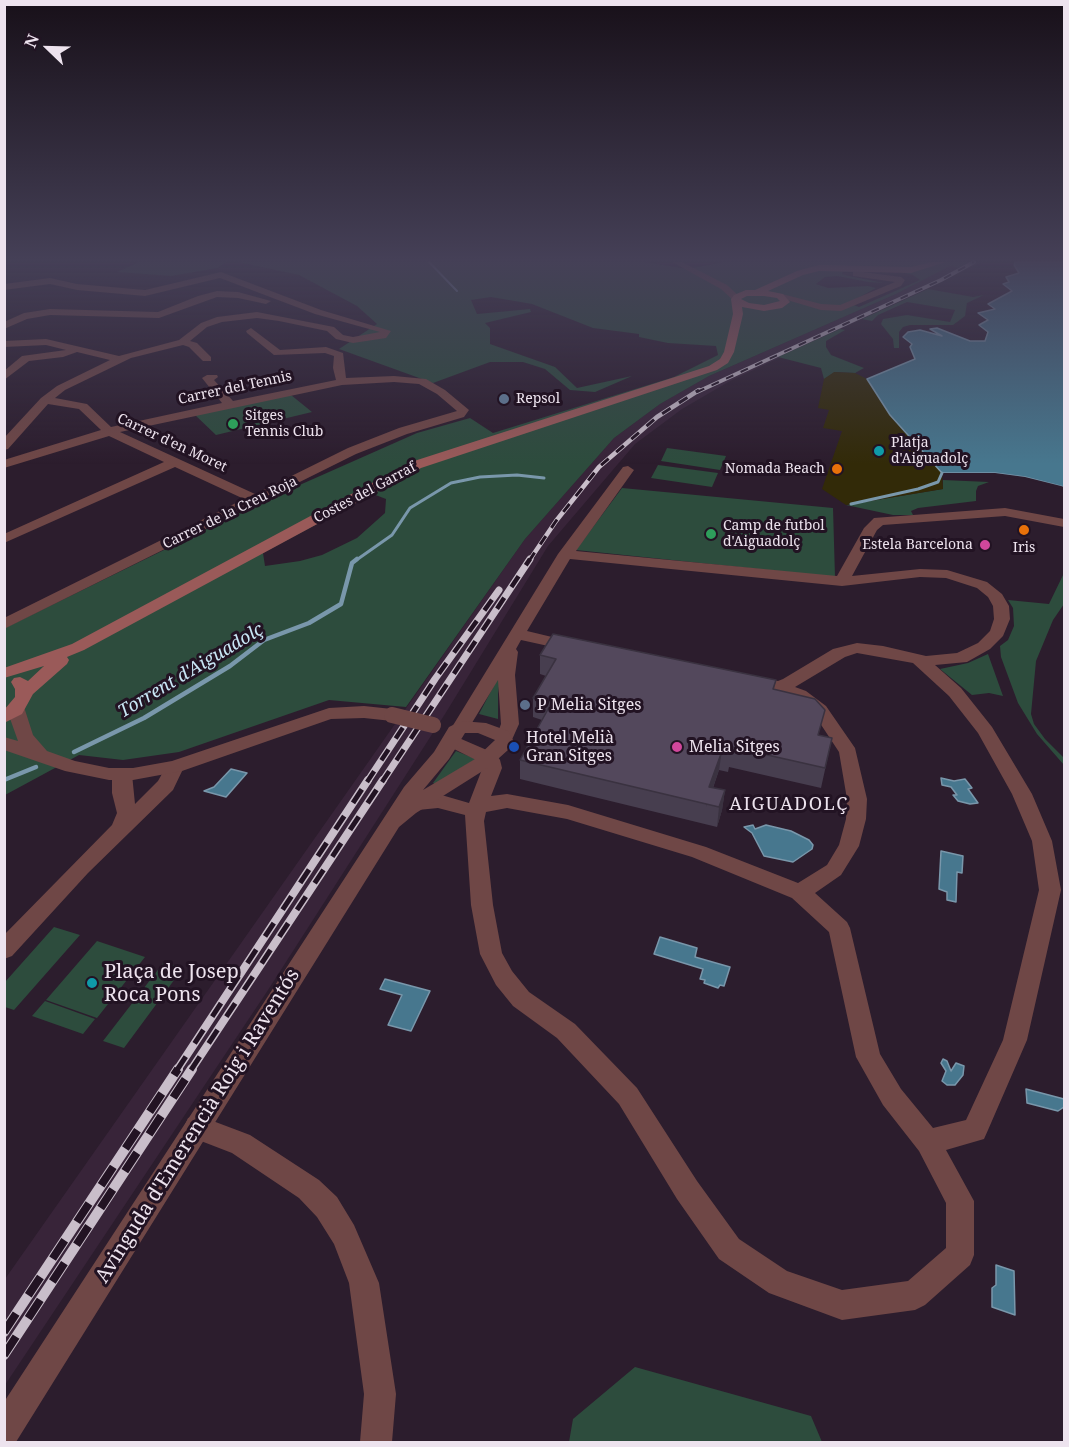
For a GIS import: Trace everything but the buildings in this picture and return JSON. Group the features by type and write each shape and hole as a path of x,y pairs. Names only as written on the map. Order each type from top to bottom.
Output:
{"main road":[{"name":"Costes del Garraf","path":"78,647 398,473 440,457 713,368 728,356 733,330"},
{"path":"4,674 78,647"},
{"path":"15,707 50,669 78,647"},
{"path":"4,674 20,682 15,707"}],"street":[{"path":"4,446 45,400 82,376 120,359 183,342 198,330"},
{"path":"331,330 340,337 353,340 386,333 383,330"},
{"path":"251,331 278,353 326,350 336,353 339,355 338,368 342,382"},
{"path":"4,344 46,342 120,359"},
{"path":"183,342 193,345 207,359"},
{"path":"4,377 26,358 63,354 75,350"},
{"path":"213,376 207,378 229,404"},
{"name":"Carrer del Tennis","path":"4,464 108,431 342,382 394,379 422,381 457,405 463,411 460,415"},
{"name":"Carrer d'en Moret","path":"45,400 83,406 108,431 256,500"},
{"name":"Carrer de la Creu Roja","path":"4,624 352,451 403,431 460,415"},
{"path":"4,539 175,462"},
{"name":"Avinguda d'Emerencià Roig i Raventós","path":"4,1432 411,792 442,755 565,554 628,470"},
{"path":"842,581 871,528 879,521 1005,512 1065,523"},
{"path":"565,554 842,581 937,573 972,580 994,594 1000,606 1002,619 997,633 984,646 967,656 950,660 919,660 871,648 849,649 789,683 778,686"},
{"path":"515,638 589,650"},
{"name":"Avinguda d'Emerencià Roig i Raventós","path":"393,822 418,802 489,758 504,740 510,724 506,675 515,638"},
{"path":"919,660 961,700 986,731 1017,785 1042,842 1050,890 1015,1040 975,1130 928,1142"},
{"path":"735,679 778,686 811,702 827,719 848,752 856,799 856,819 849,846 834,870 800,892"},
{"path":"15,707 24,737 40,756"},
{"path":"4,743 72,767 122,774 176,767 329,714 364,712 392,716 434,725 456,733 489,758 493,764 493,768 477,808 474,821 482,905 491,954 504,978 521,999 566,1031 586,1049 628,1096 687,1190 729,1249 779,1283 842,1305 915,1295 960,1255 960,1201 928,1142 892,1097 868,1057 839,928 800,892 699,852 589,817 507,801 486,804 477,808 462,809 438,801 418,802"},
{"path":"456,733 485,728 497,732 504,740"},
{"path":"4,950 122,825 166,785 176,767"},
{"path":"122,774 122,793 127,813 122,825"},
{"path":"197,1127 241,1144 309,1189 327,1207 344,1235 364,1283 380,1394 376,1443"}],"shaded area":[{"path":"815,330 839,330 730,381 682,409 635,444 548,546 445,714 268,990 5,1385 5,1279 525,539 614,438 660,404 709,376"}],"green space":[{"path":"369,330 490,330 490,344 555,367 577,388 632,376 595,392 570,390 545,369 523,362 490,362 433,383 339,349"},
{"path":"605,330 815,330 709,376 660,404 614,438 525,539 406,707 329,700 179,752 123,760 79,755 5,795 5,628 268,499 417,433 470,418 493,433 674,377 718,355 716,346 668,343 639,337 639,334","holes":["373,494 386,499 385,513 357,538 322,555 265,566 263,553"]},
{"path":"843,330 845,330 826,341 826,347 831,355 864,368 855,373 835,372 824,379 821,368 778,357"},
{"path":"885,330 901,330 899,348 894,348 893,339"},
{"name":"Sitges Tennis Club","path":"291,395 312,412 216,435 194,414"},
{"path":"667,448 726,456 720,470 661,461"},
{"path":"658,465 718,473 712,487 651,478"},
{"path":"943,480 989,482 978,486 976,501 918,508 911,511 913,515 893,515 846,505 943,489"},
{"name":"Camp de futbol d'Aiguadolç","path":"622,488 833,508 835,577 576,550"},
{"path":"1064,573 1064,604 1053,620 1036,661 1031,714 1034,724 1045,739 1064,758 1064,765 1037,734 1018,703 1001,657 1000,646 1008,640 1014,626 1013,608 1008,600 1049,604"},
{"path":"988,654 1003,696 989,693 972,695 940,669 968,663"},
{"path":"501,672 498,719 479,714"},
{"path":"456,751 476,759 435,784 433,783"},
{"path":"54,927 80,935 14,1010 5,1007 5,982"},
{"path":"97,941 145,957 97,1018 46,1000"},
{"path":"164,962 183,968 124,1048 103,1041"},
{"path":"45,1001 95,1019 83,1034 32,1016"},
{"path":"635,1367 811,1416 822,1442 569,1442 573,1419"}],"sand":[{"name":"Platja d'Aiguadolç","path":"834,372 855,373 867,379 890,415 942,473 943,489 846,505 822,489 842,431 823,428 829,410 818,408 824,379"}],"water":[{"path":"920,330 942,336 931,330 941,330 970,341 985,341 988,332 985,330 1064,330 1064,487 1025,477 995,473 942,473 890,415 867,379 915,359 910,347 912,344 903,337 908,332"},
{"path":"231,769 247,773 226,797 204,791 214,787"},
{"path":"941,778 954,781 965,779 972,788 968,789 978,803 958,801 951,787 942,785"},
{"path":"753,825 755,829 766,825 791,831 809,840 813,845 812,849 793,862 764,856 752,833 744,827"},
{"path":"941,851 963,856 962,873 957,872 956,902 947,900 947,892 939,889"},
{"path":"660,937 697,948 695,957 730,967 724,986 720,985 718,988 704,983 705,980 700,979 703,969 654,954"},
{"path":"385,979 430,991 411,1031 388,1025 402,995 380,989"},
{"path":"943,1059 947,1061 951,1071 956,1063 964,1066 963,1075 955,1085 947,1085 942,1081 946,1071 941,1063"},
{"path":"1026,1089 1064,1099 1064,1107 1058,1111 1027,1103"},
{"path":"996,1265 1014,1271 1015,1315 992,1307 992,1288 996,1285"}],"pier":[{"path":"942,473 995,473 1025,477 1064,487 1064,490 1025,479 994,476 943,476"}],"waterway":[{"name":"Torrent d'Aiguadolç","path":"851,504 918,489 938,482 942,473"},
{"name":"Torrent d'Aiguadolç","path":"355,561 392,535 410,508 451,483 480,477 517,475 544,478"},
{"name":"Torrent d'Aiguadolç","path":"74,752 144,718 230,666 264,640 309,623 341,604 352,563 357,559"},
{"name":"Torrent d'Aiguadolç","path":"4,780 36,767"}],"railway":[{"path":"697,392 833,330"},
{"path":"529,561 556,521 599,467 657,417 699,390"},
{"path":"382,782 530,559"},
{"path":"367,782 435,679 499,590"},
{"path":"177,1070 368,780"},
{"path":"191,1070 383,780"},
{"path":"4,1332 178,1069"},
{"path":"4,1355 192,1069"}],"place":[{"name":"Repsol","path":"504,399"},
{"name":"Sitges Tennis Club","path":"233,424"},
{"name":"Platja d'Aiguadolç","path":"879,451"},
{"name":"Nomada Beach","path":"837,469"},
{"name":"Iris","path":"1024,530"},
{"name":"Camp de futbol d'Aiguadolç","path":"711,534"},
{"name":"Estela Barcelona","path":"985,545"},
{"name":"P Melia Sitges","path":"525,705"},
{"name":"Hotel Melià Gran Sitges","path":"514,747"},
{"name":"Melia Sitges","path":"677,747"},
{"name":"Plaça de Josep Roca Pons","path":"92,983"}],"district":[{"name":"AIGUADOLÇ","path":"789,805"}]}
